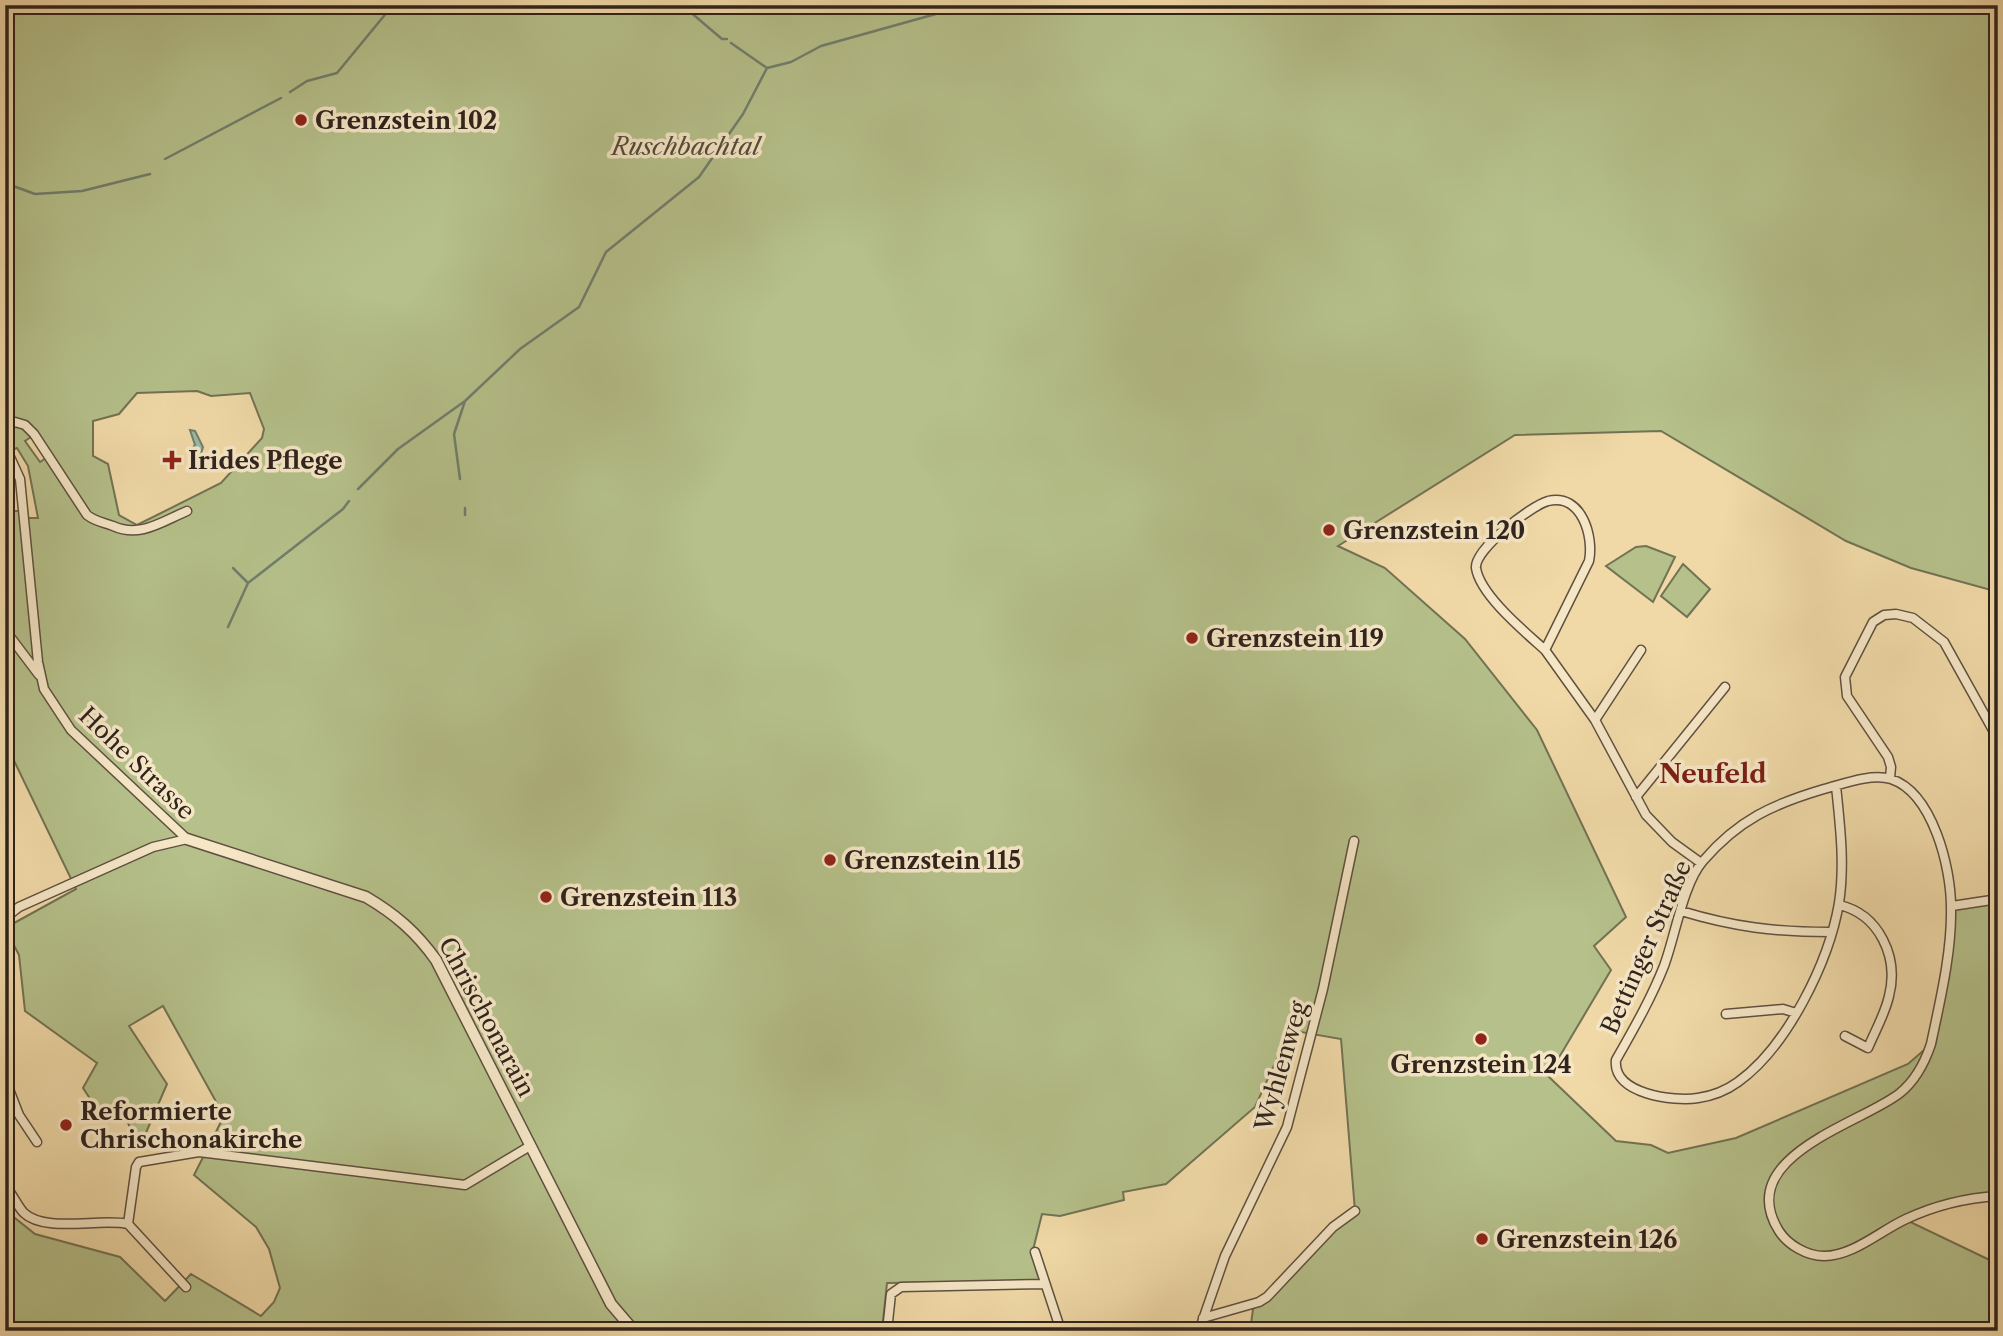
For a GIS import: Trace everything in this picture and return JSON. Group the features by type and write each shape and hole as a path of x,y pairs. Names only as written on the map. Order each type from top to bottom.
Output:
{"street":[{"path":"5,427 15,422 25,425 34,434 87,515 97,522 123,531 139,532 187,510"},
{"name":"Hohe Strasse","path":"5,446 20,479 41,678"},
{"path":"1545,650 1589,561 1591,550 1585,521 1575,508 1561,501 1549,501 1537,506 1483,548 1476,565 1478,577 1501,608 1545,650 1595,720 1636,797 1657,829 1701,863"},
{"path":"1998,739 1944,642 1913,618 1896,614 1884,615 1873,622 1845,677 1845,688 1847,696 1888,757 1891,767 1889,778 1907,786 1931,819 1942,850 1952,906 1935,1023 1924,1063 1900,1093 1804,1146 1773,1186 1771,1210 1779,1230 1792,1245 1811,1254 1824,1256 1846,1251 1905,1220 1953,1201 1998,1196"},
{"name":"Hohe Strasse","path":"5,630 41,678 71,730 187,839"},
{"path":"1595,720 1641,650"},
{"path":"1636,797 1725,687"},
{"name":"Bettinger Straße","path":"1796,1013 1762,1061 1736,1083 1718,1093 1700,1098 1666,1098 1646,1093 1625,1082 1618,1074 1616,1060 1665,965 1681,911 1701,863 1758,813 1836,786 1873,778 1889,778"},
{"path":"1726,1014 1783,1009 1796,1013 1811,983 1839,905 1842,841 1836,786"},
{"path":"5,918 19,907 153,847 187,839"},
{"name":"Chrischonarain","path":"187,839 366,897 408,926 436,960 611,1304 634,1331"},
{"name":"Wyhlenweg","path":"1199,1331 1225,1256 1287,1127 1323,989 1354,841"},
{"path":"1952,906 1998,899"},
{"path":"1839,905 1855,908 1872,923 1883,940 1891,965 1889,998 1868,1048 1845,1036"},
{"path":"1681,911 1730,926 1773,932 1830,932"},
{"path":"5,1079 19,1115 37,1142"},
{"path":"128,1224 136,1167 139,1163 199,1152 465,1185 530,1146"},
{"path":"5,1186 26,1215 52,1224 113,1221 128,1224 186,1287"},
{"path":"1203,1318 1259,1302 1267,1297 1333,1227 1355,1211"},
{"path":"1035,1252 1062,1331"},
{"path":"887,1331 891,1294 901,1287 1045,1284"}],"green space":[{"name":"Ruschbachtal","path":"5,5 1998,5 1998,592 1911,568 1846,541 1661,431 1515,435 1338,546 1385,568 1465,639 1537,730 1626,917 1594,946 1611,970 1548,1076 1616,1141 1651,1145 1668,1153 1736,1138 1908,1064 1931,1044 1952,906 1998,899 1998,1196 1972,1197 1906,1220 1998,1264 1998,1331 1250,1331 1253,1309 1355,1211 1341,1039 1290,1030 1255,1107 1166,1184 1123,1192 1124,1200 1060,1216 1042,1214 1032,1254 1040,1281 887,1283 882,1331 5,1331 5,1210 35,1234 120,1257 165,1301 191,1274 261,1316 274,1302 280,1288 269,1249 256,1227 194,1175 224,1116 163,1006 129,1026 167,1084 139,1149 126,1118 104,1120 83,1088 97,1063 25,1011 19,955 5,928 76,889 5,742 5,683 13,678 5,667 5,483 10,511 24,511 25,518 38,518 28,466 17,448 7,452 9,456 5,458","holes":["197,391 211,396 250,393 264,429 262,438 221,483 137,525 119,515 108,464 93,456 93,421 119,414 137,393","31,437 46,458 40,462 25,441"]},
{"path":"1646,546 1675,557 1653,602 1606,566 1636,547"},
{"path":"1683,564 1710,589 1687,617 1661,596"}],"shaded area":[{"path":"190,430 195,431 203,447 200,457 195,460 189,452 195,445"}],"waterway":[{"path":"290,92 307,81 337,73 393,5"},
{"path":"682,5 722,39 727,39"},
{"path":"731,43 767,68 791,62 821,46 943,12 953,5"},
{"path":"358,489 398,449 465,401 520,349 579,307 606,252 699,177 743,114 767,68"},
{"path":"165,159 281,98"},
{"path":"5,183 35,194 82,191 150,174"},
{"path":"460,479 454,434 465,401"},
{"path":"228,627 248,583 343,509 349,501"},
{"path":"465,508 465,515"},
{"path":"233,568 248,583"}],"place":[{"name":"Grenzstein 102","path":"301,120"},
{"name":"Irides Pflege","path":"172,460"},
{"name":"Grenzstein 120","path":"1329,530"},
{"name":"Grenzstein 119","path":"1192,638"},
{"name":"Grenzstein 115","path":"830,860"},
{"name":"Grenzstein 113","path":"546,897"},
{"name":"Grenzstein 124","path":"1481,1039"},
{"name":"Reformierte Chrischonakirche","path":"66,1125"},
{"name":"Grenzstein 126","path":"1482,1239"}],"district":[{"name":"Neufeld","path":"1713,774"}]}
